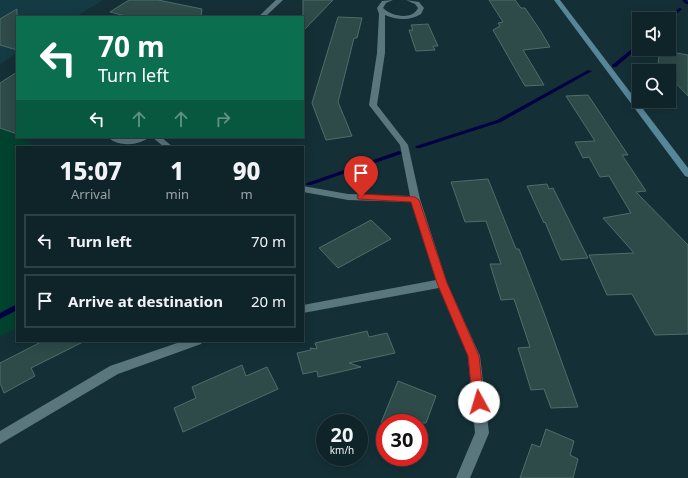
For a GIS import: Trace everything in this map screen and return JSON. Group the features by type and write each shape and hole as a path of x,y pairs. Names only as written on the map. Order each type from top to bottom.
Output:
{"street":[{"path":"262,16 280,0"},
{"path":"380,8 384,2 390,0"},
{"path":"380,8 386,15 410,17 418,14 422,8 418,3 409,0"},
{"path":"557,0 688,174"},
{"path":"380,8 382,14 381,53 373,105 404,145 415,200 442,283 474,356 482,433 463,478"},
{"path":"113,138 116,140 128,142 142,138"},
{"path":"157,138 169,146"},
{"path":"304,189 348,197 415,200"},
{"path":"304,309 442,283"},
{"path":"0,438 114,370 194,342"}],"shaded area":[{"path":"0,0 103,0 77,16 16,16 16,54 0,64"}],"green space":[{"path":"0,128 16,135 16,138 21,138 35,146 16,146 16,328 0,336"}],"building":[{"path":"129,0 158,0 202,9 201,16 126,16 110,12"},
{"path":"303,0 333,0 304,30"},
{"path":"489,0 515,0 521,8 525,8 540,30 550,47 523,50 544,85 525,86 493,30 500,26 498,23 503,22"},
{"path":"17,9 16,50 0,45 0,19"},
{"path":"338,17 362,18 357,38 354,38 338,102 352,136 326,140 312,103"},
{"path":"428,24 438,46 433,46 435,50 416,51 409,30 413,30 411,25"},
{"path":"676,53 688,55 688,96 676,83 676,64 658,64 659,56 676,56"},
{"path":"16,73 16,134 0,128 0,83"},
{"path":"588,95 628,155 622,155 646,191 636,192 688,245 688,334 655,335 632,294 607,295 589,255 634,253 603,218 631,213 609,176 600,177 589,157 583,158 575,142 595,141 566,96"},
{"path":"488,179 516,249 519,249 578,407 551,408 544,389 531,390 518,348 530,347 514,299 501,300 490,264 501,264 486,221 465,222 451,182"},
{"path":"547,184 549,189 553,188 588,258 561,260 545,222 544,223 527,186"},
{"path":"371,220 391,239 338,268 319,248"},
{"path":"367,331 369,337 387,333 395,353 349,363 361,367 318,377 317,371 303,374 297,353 311,350 310,348 317,349 315,343"},
{"path":"41,342 83,342 31,368 35,376 4,393 0,383 0,363"},
{"path":"242,365 246,376 267,367 278,389 183,432 174,408 196,398 192,387"},
{"path":"398,381 436,396 428,418 428,414 385,414"},
{"path":"546,429 574,441 570,455 578,459 573,478 520,478 532,444 540,447"}],"waterway":[{"path":"684,0 687,3"},
{"path":"676,13 680,9"},
{"path":"614,66 632,51"},
{"path":"418,147 499,121 590,71"},
{"path":"309,184 399,153"},
{"path":"0,316 16,308"}],"route":[{"path":"361,197 415,200 442,283 474,356 479,402"}]}
